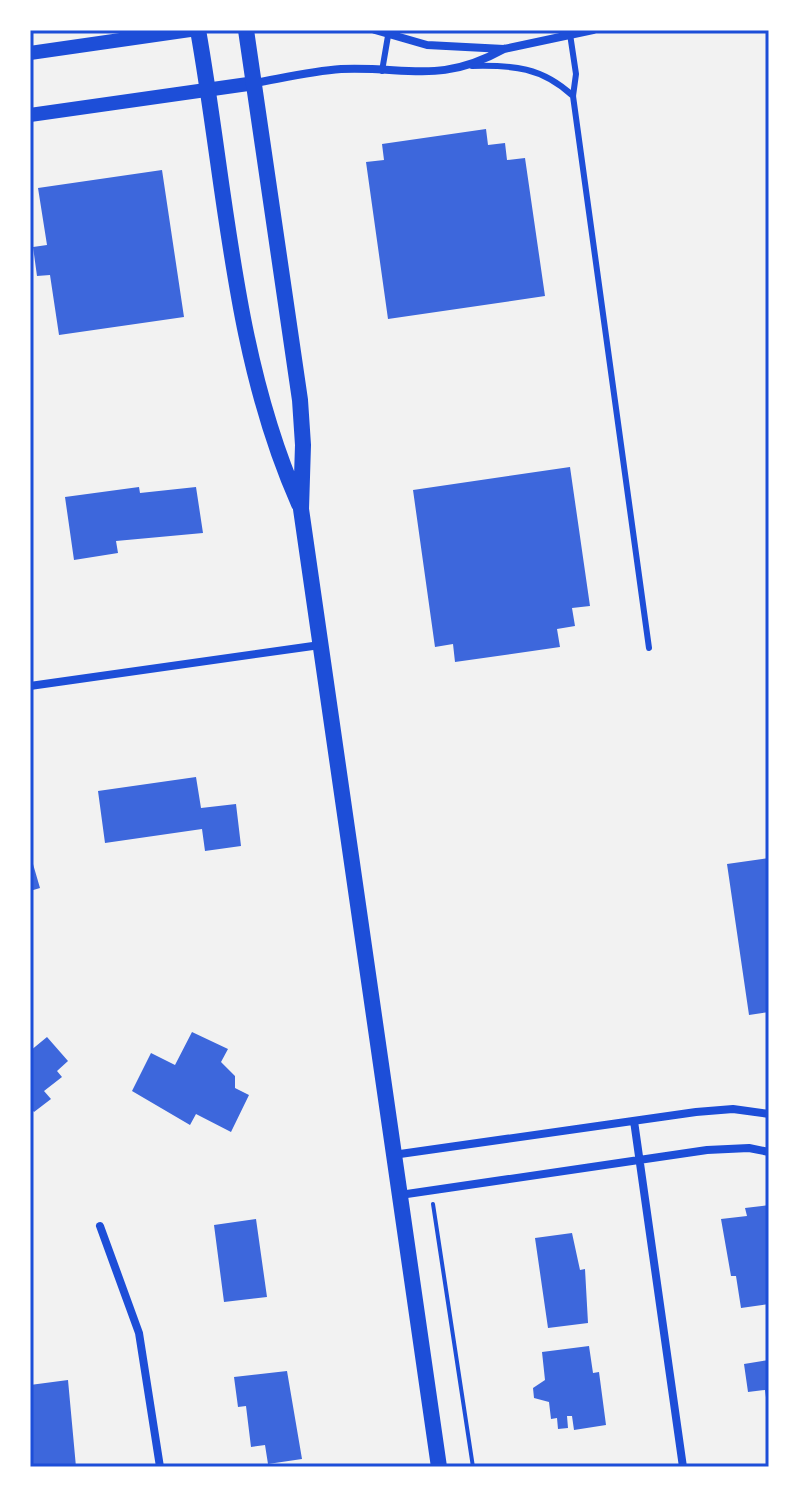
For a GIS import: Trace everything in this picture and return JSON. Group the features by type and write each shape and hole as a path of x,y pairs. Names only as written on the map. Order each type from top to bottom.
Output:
{"main road":[{"path":"198,30 253,359 273,440 301,509"},
{"path":"246,30 300,400 301,509 439,1467"}],"street":[{"path":"30,53 190,30"},
{"path":"375,30 427,45 504,49"},
{"path":"30,115 208,91 327,70 424,73 472,66 504,49 593,30"},
{"path":"30,686 320,645"},
{"path":"393,1155 733,1109 769,1114"},
{"path":"634,1121 683,1467"},
{"path":"399,1195 707,1150 749,1148 769,1152"},
{"path":"100,1226 139,1333 160,1467"}],"lane":[{"path":"382,71 389,32"},
{"path":"570,34 576,74 573,96 649,648"},
{"path":"472,66 532,69 552,78 573,96"}],"path":[{"path":"431,1190 473,1467"}],"building":[{"path":"486,129 488,145 505,143 507,160 525,158 545,296 388,319 366,162 384,160 382,144"},
{"path":"162,170 184,317 59,335 50,275 37,276 33,247 47,245 38,188"},
{"path":"570,467 590,606 572,608 575,626 557,629 560,647 455,662 453,644 435,647 413,490"},
{"path":"139,487 140,493 196,487 203,533 116,541 118,553 74,560 65,497"},
{"path":"196,777 201,808 236,804 241,846 205,851 202,829 105,843 98,791"},
{"path":"769,858 769,1012 749,1015 727,864"},
{"path":"30,864 33,864 40,888 30,891"},
{"path":"192,1032 228,1049 221,1062 235,1076 235,1088 249,1095 231,1132 196,1114 190,1125 132,1091 151,1053 175,1065"},
{"path":"47,1037 68,1061 57,1071 62,1077 44,1091 51,1099 34,1112 30,1107 30,1051"},
{"path":"769,1205 769,1304 741,1308 736,1276 731,1276 721,1219 747,1216 745,1208"},
{"path":"256,1219 267,1297 224,1302 214,1225"},
{"path":"572,1233 580,1270 585,1269 588,1323 548,1328 535,1238"},
{"path":"589,1346 593,1373 599,1372 606,1425 574,1430 572,1416 567,1416 568,1428 558,1429 557,1418 551,1419 549,1402 534,1398 533,1388 545,1380 542,1352"},
{"path":"769,1360 767,1405 765,1390 748,1392 744,1364"},
{"path":"287,1371 302,1459 268,1464 265,1445 251,1447 246,1406 238,1407 234,1377"},
{"path":"68,1380 76,1467 30,1467 30,1385"}]}
